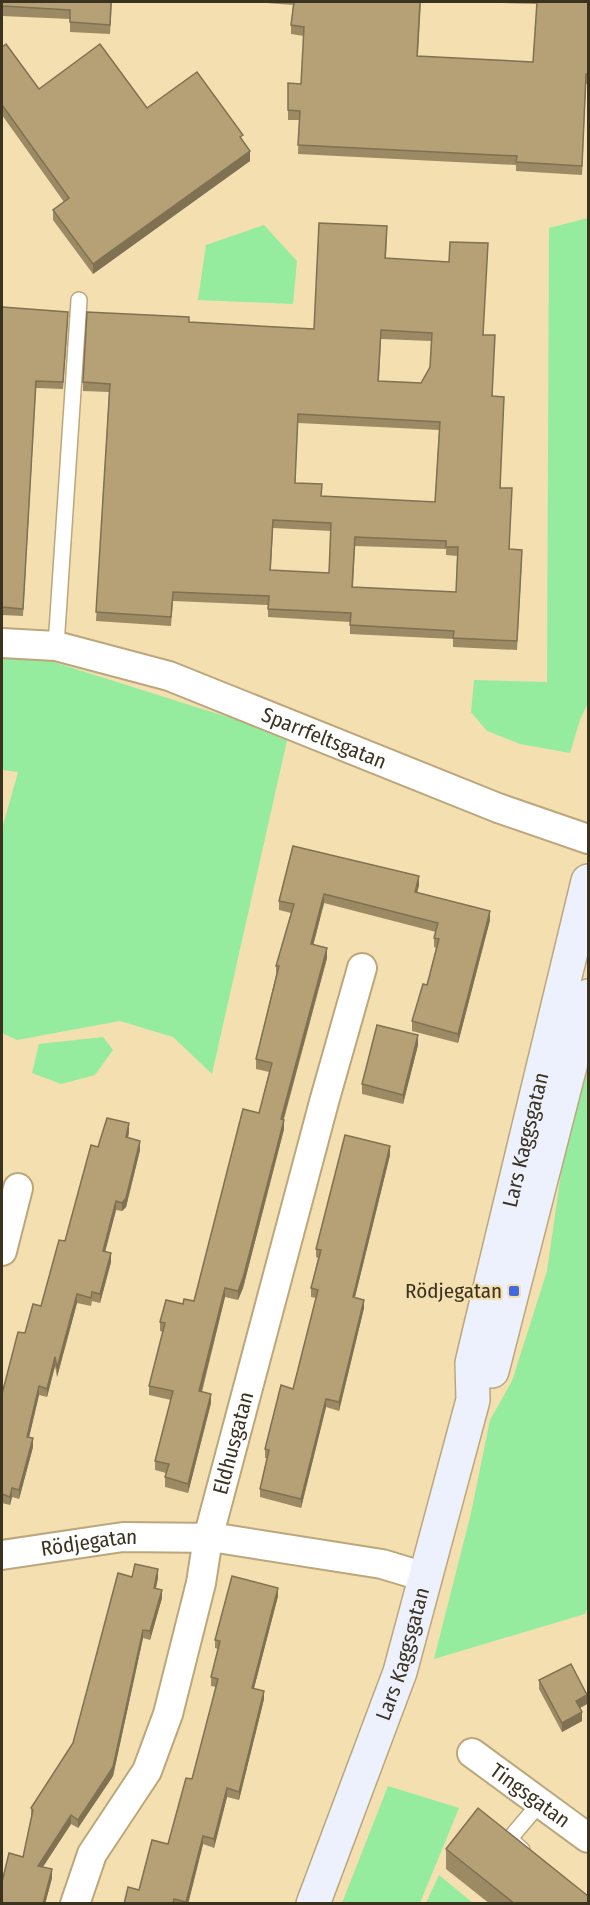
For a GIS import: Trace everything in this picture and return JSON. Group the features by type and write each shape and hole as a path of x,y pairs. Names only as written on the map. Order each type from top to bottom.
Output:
{"street":[{"name":"Sparrfeltsgatan","path":"2,643 56,646 170,676 477,800 556,830 588,839"},
{"name":"Lars Kaggsgatan","path":"313,1904 400,1672 473,1400 474,1354 588,881"},
{"name":"Eldhusgatan","path":"75,1904 92,1854 147,1771 170,1703 201,1583 208,1538 362,968"},
{"name":"Lars Kaggsgatan","path":"473,1400 492,1370 588,996"},
{"path":"2,1251 18,1188"},
{"name":"Rödjegatan","path":"2,1556 123,1537 208,1538 382,1564 425,1577"},
{"name":"Tingsgatan","path":"472,1753 588,1838"}],"lane":[{"path":"56,646 79,300"},
{"path":"533,1858 514,1843 512,1836 540,1803"}],"green space":[{"path":"588,218 588,703 570,753 520,744 487,731 471,712 474,680 547,682 549,228"},
{"path":"264,225 297,261 293,304 198,300 206,245"},
{"path":"2,656 38,657 288,736 212,1074 173,1037 120,1021 17,1040 2,1033 2,829 18,772 2,770"},
{"path":"103,1037 113,1050 95,1075 61,1084 32,1073 39,1044"},
{"path":"588,1069 588,1606 585,1614 434,1659 471,1513 490,1420 512,1381 547,1271 563,1159"},
{"path":"388,1786 459,1808 420,1903 342,1903"},
{"path":"439,1875 473,1903 426,1903"}],"building":[{"path":"2,2 111,2 110,25 70,22 70,10 2,6"},
{"path":"294,2 420,2 417,56 533,62 537,2 588,2 588,74 586,74 582,166 516,162 517,156 298,145 300,111 288,110 288,83 301,84 304,27 291,25"},
{"path":"6,44 39,89 100,44 147,108 197,72 243,135 240,137 250,151 93,264 53,210 69,198 2,105 2,47"},
{"path":"319,223 387,226 385,258 449,262 450,242 488,243 483,335 495,335 492,396 504,397 500,488 512,488 509,549 522,550 517,641 453,638 454,631 350,625 351,613 268,609 269,596 173,592 171,617 96,612 110,384 83,382 87,312 189,317 189,322 314,329","holes":["381,330 432,333 430,367 421,383 378,381","298,414 440,422 435,502 321,496 322,484 295,483","273,520 331,523 329,573 270,570","355,537 446,541 446,547 458,547 456,592 352,587"]},
{"path":"2,307 68,312 63,382 36,381 23,609 2,607"},
{"path":"293,846 419,876 415,892 490,911 458,1034 412,1021 423,984 427,985 439,939 434,938 438,923 324,894 311,944 327,948 281,1119 284,1120 243,1278 238,1291 225,1288 199,1391 211,1394 188,1484 165,1477 169,1464 155,1461 173,1391 149,1386 165,1323 160,1322 166,1300 183,1304 184,1299 194,1301 243,1109 259,1113 272,1063 256,1059 279,966 276,966 294,904 279,901"},
{"path":"377,1025 418,1035 403,1095 362,1084"},
{"path":"107,1118 129,1123 126,1137 140,1141 126,1198 122,1203 116,1201 103,1251 111,1253 100,1294 92,1292 91,1298 77,1294 57,1368 55,1357 47,1389 39,1386 27,1437 33,1438 19,1490 12,1488 10,1497 2,1494 2,1394 18,1332 25,1333 33,1304 41,1306 59,1240 65,1241 91,1145 98,1147"},
{"path":"345,1135 390,1146 353,1297 364,1300 339,1402 326,1399 301,1499 260,1489 269,1450 265,1449 281,1385 293,1389 318,1290 311,1288 321,1250 316,1249"},
{"path":"135,1564 158,1569 154,1588 162,1590 150,1631 143,1630 113,1767 78,1820 71,1815 38,1866 52,1869 43,1904 2,1904 2,1882 9,1853 23,1857 33,1810 31,1808 73,1743 118,1573 132,1577"},
{"path":"232,1576 278,1588 252,1688 264,1691 239,1792 227,1788 214,1839 203,1836 186,1902 174,1899 173,1904 124,1904 128,1887 139,1890 152,1840 168,1844 186,1778 192,1779 218,1679 211,1677 220,1641 215,1640"},
{"path":"571,1664 587,1695 576,1701 582,1712 562,1723 539,1680"},
{"path":"478,1808 588,1896 588,1904 515,1904 446,1849"}],"place":[{"name":"Rödjegatan","path":"514,1291"}]}
